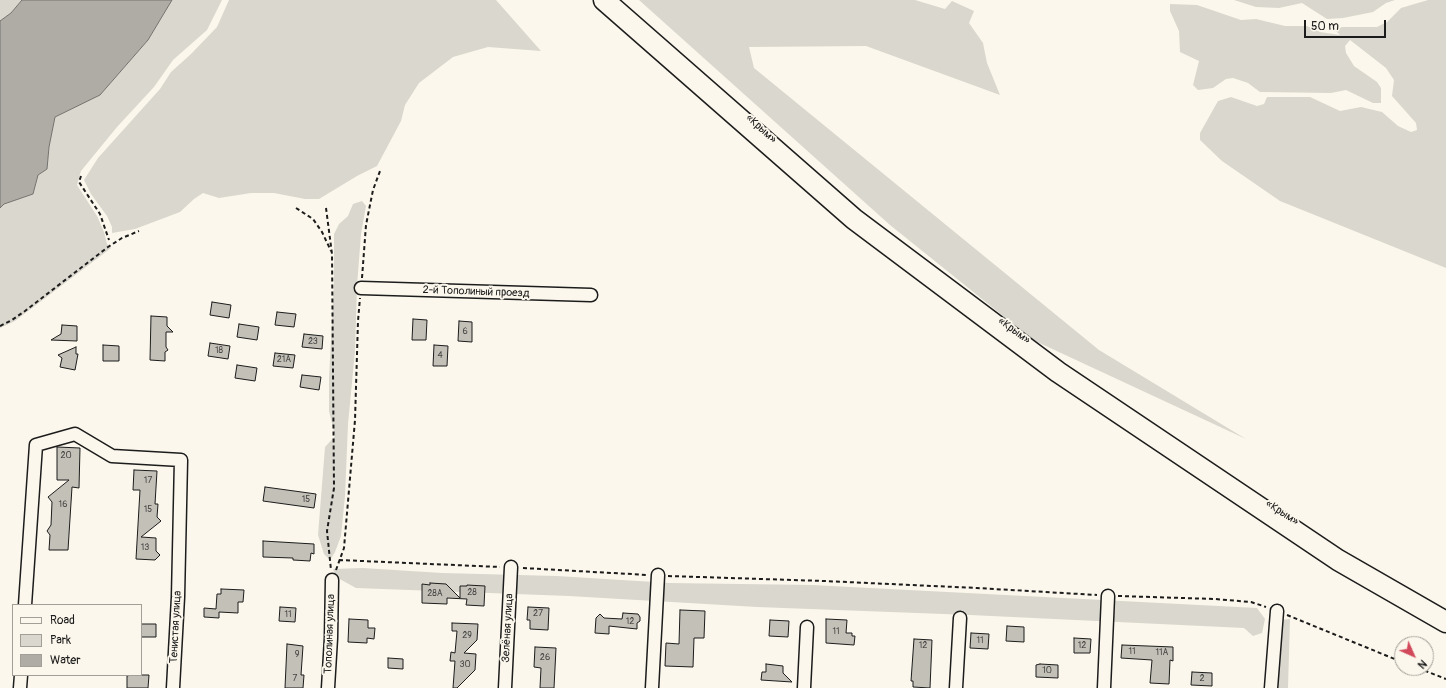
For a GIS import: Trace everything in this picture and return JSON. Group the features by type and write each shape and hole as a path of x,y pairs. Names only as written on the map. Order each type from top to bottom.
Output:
{"highway":[{"path":"604,0 854,219 1058,372 1338,560 1446,622"},
{"name":"«Крым»","path":"617,0 773,140 895,242 1023,338 1152,428 1289,518 1446,614"}],"street":[{"name":"2-й Тополиный проезд","path":"361,288 591,295"},
{"name":"Тенистая улица","path":"25,604 36,445 75,434 112,456 181,460 179,566 173,688"},
{"name":"Зелёная улица","path":"505,688 511,568"},
{"path":"652,688 658,575"},
{"name":"Тополиная улица","path":"328,688 332,638 332,580"},
{"path":"1104,688 1108,596"},
{"path":"1271,688 1277,611"},
{"path":"956,688 960,618"},
{"path":"804,688 807,627"},
{"path":"20,688 21,676"}],"path":[{"path":"332,580 344,548 355,420 358,321 366,225 373,190 380,171"},
{"path":"81,176 79,182 100,214 108,240"},
{"path":"296,208 313,219 322,232 332,254"},
{"path":"326,208 332,254 334,488 327,531 332,580"},
{"path":"0,326 25,311 108,247 122,238 139,231"},
{"path":"340,560 658,575 832,581 1251,602 1277,611 1394,659"},
{"path":"1434,674 1446,679"}],"green space":[{"path":"0,0 22,0 11,13 0,21"},
{"path":"172,0 222,0 207,30 173,60 154,87 117,127 81,171 77,185 97,216 104,232 107,244 111,248 15,321 0,328 0,208 4,204 33,194 38,175 47,169 49,147 55,117 100,95 148,40"},
{"path":"229,0 496,0 541,51 488,47 453,57 419,83 405,105 401,121 377,166 319,199 305,199 274,193 251,193 219,198 203,193 180,212 135,229 112,233 112,227 107,216 91,194 84,180 98,158 160,89 171,72 217,27"},
{"path":"639,0 915,0 945,9 952,1 974,11 969,23 983,43 987,63 1000,95 866,46 749,47 754,68 1099,350 1246,439 1033,340 890,225"},
{"path":"1234,0 1395,0 1386,3 1373,12 1343,18 1327,19 1302,3 1279,8 1256,7"},
{"path":"1428,0 1446,0 1446,268 1280,201 1222,161 1200,140 1200,133 1218,101 1231,97 1257,106 1264,104 1267,97 1310,97 1340,111 1361,107 1382,112 1398,126 1411,132 1417,130 1416,123 1392,96 1394,80 1386,68 1350,40 1345,46 1346,53 1354,66 1377,82 1381,88 1381,103 1373,103 1346,90 1331,93 1260,92 1248,83 1233,78 1226,79 1213,88 1198,90 1193,85 1199,61 1180,52 1179,31 1170,11 1170,4 1197,5 1241,20 1256,19 1285,26 1307,26 1320,32 1340,35 1335,30 1342,27 1377,27 1387,22 1401,8"},
{"path":"362,201 366,206 361,234 357,286 355,351 348,424 345,496 341,536 335,552 330,560 324,554 318,535 325,447 335,436 329,411 329,379 334,282 334,234 339,224 348,216 353,204"},
{"path":"363,568 442,573 557,576 670,583 812,585 1257,608 1265,619 1262,633 1253,636 1244,628 757,607 569,596 356,588 336,577 333,569"},
{"path":"1290,619 1288,688 1273,688 1278,620"}],"water":[{"path":"22,0 172,0 148,40 100,95 55,117 49,147 47,169 38,175 33,194 4,204 0,208 0,21 11,13"}],"building":[{"path":"212,302 231,305 229,318 210,315"},
{"path":"277,312 296,314 294,327 275,325"},
{"path":"151,316 167,317 167,326 173,332 166,332 166,347 168,350 165,352 165,361 150,360"},
{"path":"413,319 427,320 426,340 412,340"},
{"path":"459,321 472,322 472,342 458,341"},
{"path":"239,324 259,327 257,340 237,337"},
{"path":"62,325 77,326 77,341 51,340 61,334"},
{"path":"304,334 323,336 322,349 302,347"},
{"path":"210,343 230,346 228,359 208,356"},
{"path":"103,345 119,346 119,361 103,361"},
{"path":"434,345 448,346 447,366 433,366"},
{"path":"76,347 76,354 78,354 75,370 60,367 62,358 58,355"},
{"path":"275,353 295,355 293,368 273,366"},
{"path":"237,365 257,368 255,381 235,378"},
{"path":"302,375 321,377 319,390 300,387"},
{"path":"57,447 80,448 79,488 72,487 68,550 49,550 50,535 47,531 51,525 52,502 48,497 69,480 57,480"},
{"path":"134,470 157,471 155,504 158,504 157,517 161,521 141,537 156,538 156,551 160,555 155,560 136,559 140,490 133,490"},
{"path":"265,487 316,494 314,508 263,501"},
{"path":"263,541 314,544 314,554 311,553 310,561 293,560 293,558 263,557"},
{"path":"430,583 446,584 460,598 460,586 485,586 484,606 466,605 467,599 447,598 447,604 422,603 422,584 430,585"},
{"path":"221,589 244,590 243,602 238,602 238,613 219,612 219,618 204,617 204,608 216,609 217,594 221,594"},
{"path":"280,607 296,608 295,622 279,621"},
{"path":"528,607 549,608 548,630 530,629 530,620 527,620"},
{"path":"680,610 705,611 704,638 694,638 693,667 665,666 666,643 679,644"},
{"path":"623,613 638,614 640,621 637,623 637,629 609,626 609,634 595,633 596,618 600,614 604,618 622,619"},
{"path":"349,619 368,620 368,628 375,628 374,639 367,638 367,643 348,642"},
{"path":"826,619 847,620 846,633 852,633 852,636 855,636 854,645 826,643"},
{"path":"770,620 789,621 788,637 769,636"},
{"path":"452,623 478,624 477,640 464,653 476,654 475,670 457,688 453,688 455,661 450,661 451,652 455,653 457,631 452,631"},
{"path":"142,624 156,624 156,637 142,637"},
{"path":"1007,626 1024,627 1024,642 1006,641"},
{"path":"971,633 989,634 988,649 970,648"},
{"path":"1074,638 1091,639 1090,653 1074,653"},
{"path":"914,639 932,640 930,688 913,687 913,681 911,681"},
{"path":"287,644 303,646 301,675 304,675 303,688 285,688"},
{"path":"1122,645 1173,647 1173,661 1170,660 1169,684 1150,683 1152,660 1121,658"},
{"path":"535,647 556,648 554,688 540,688 541,668 534,667"},
{"path":"388,658 403,659 403,669 388,668"},
{"path":"766,664 783,666 783,673 792,682 761,680 762,672 766,672"},
{"path":"1036,665 1058,665 1058,678 1036,677"},
{"path":"1192,672 1212,673 1212,686 1191,685"},
{"path":"149,675 148,688 127,688 127,676"}]}
